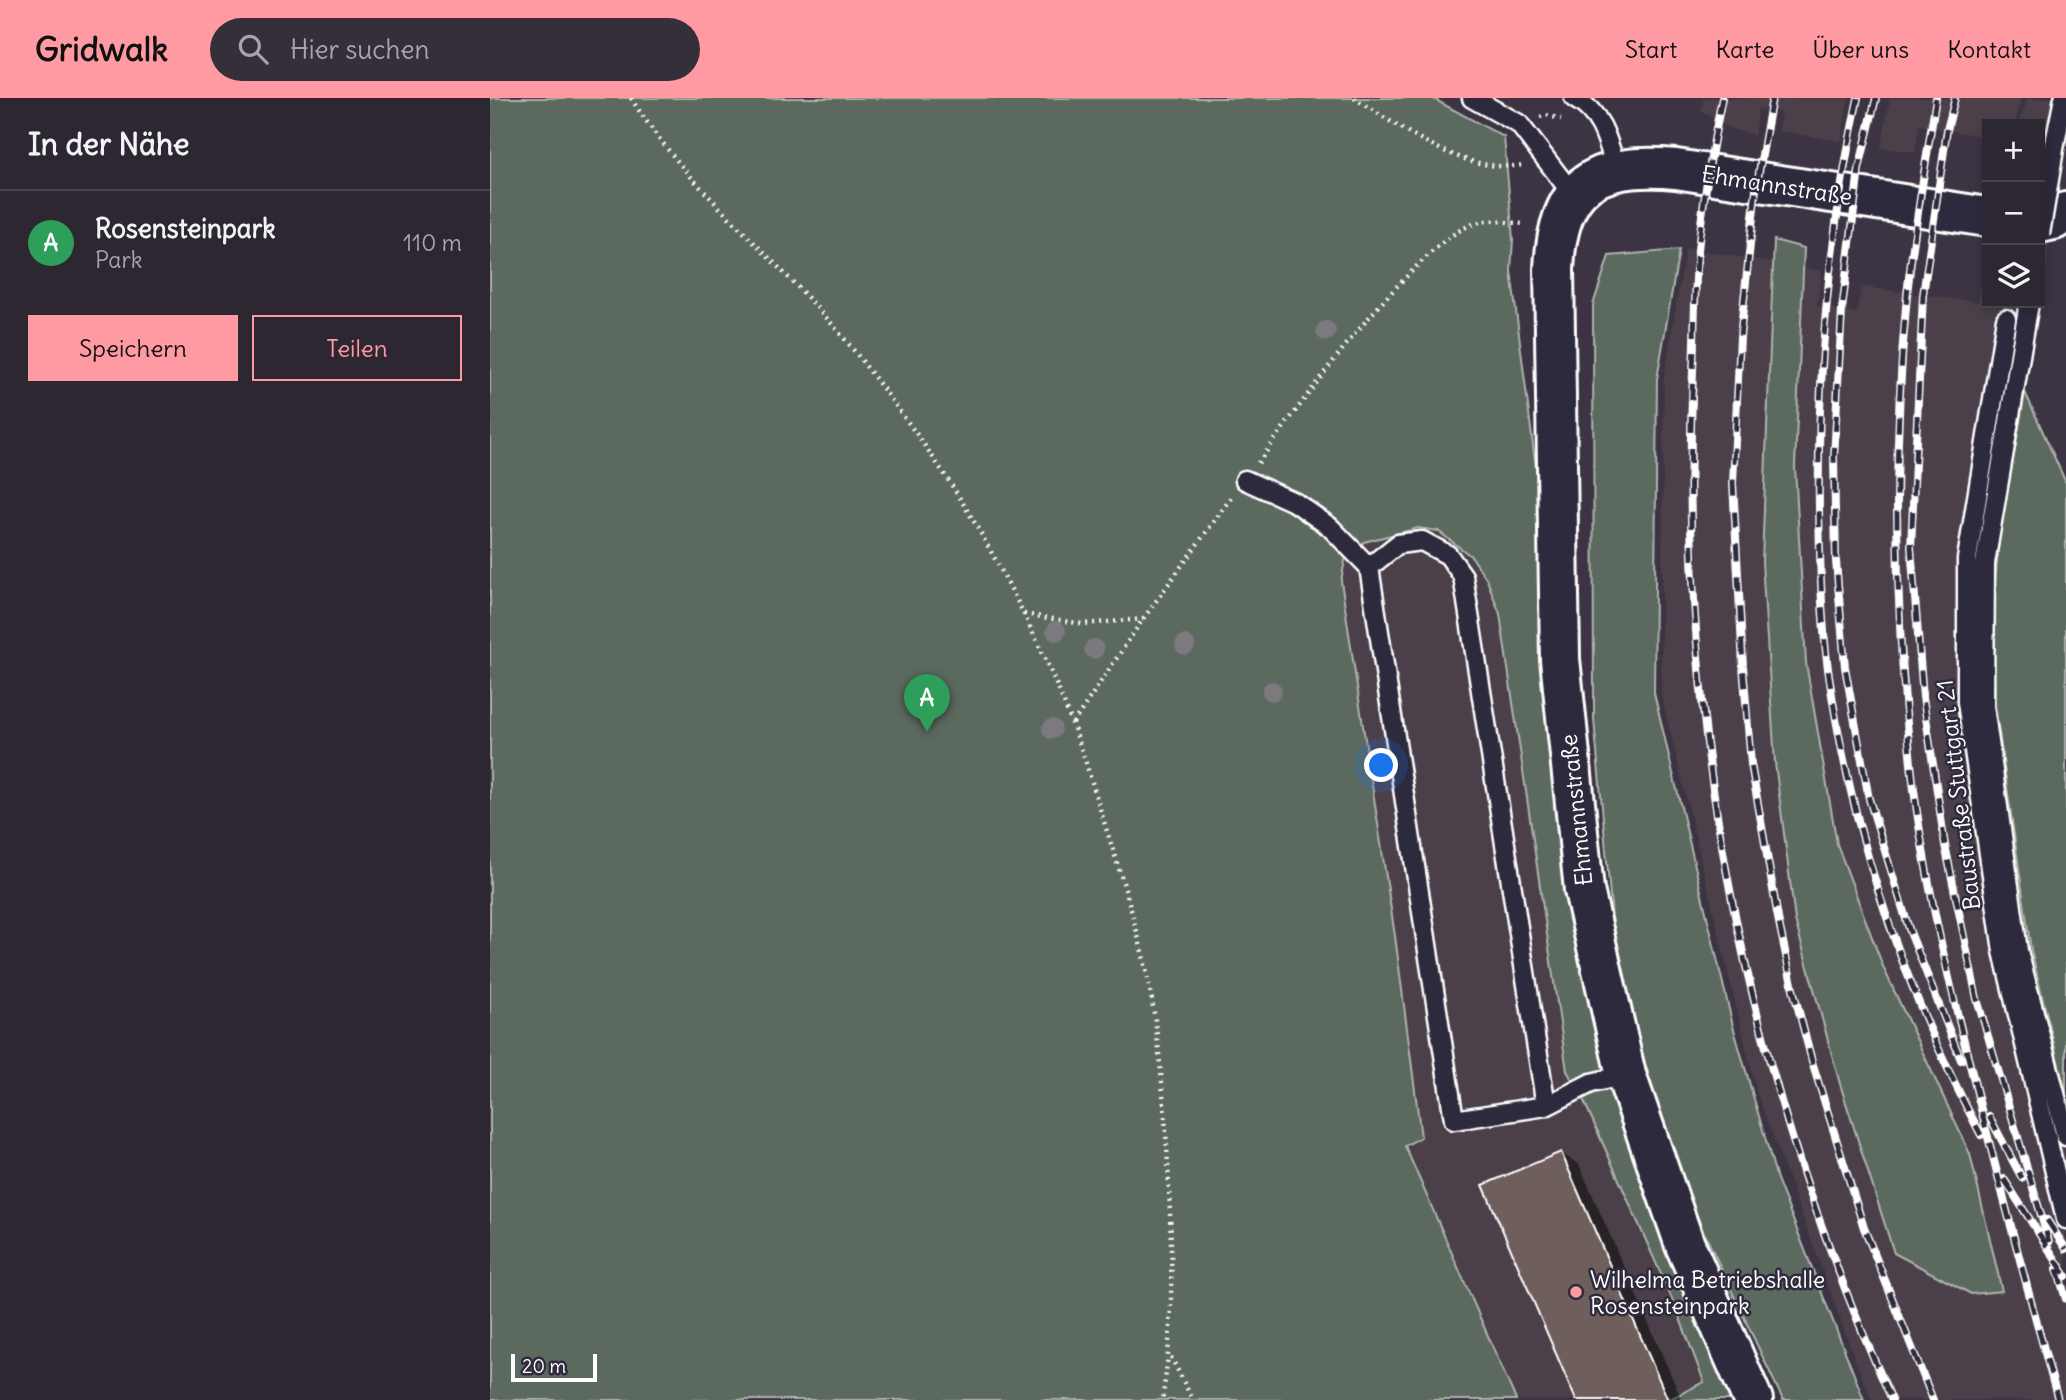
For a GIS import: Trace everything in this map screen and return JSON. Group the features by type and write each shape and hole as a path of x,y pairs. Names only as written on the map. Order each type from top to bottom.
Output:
{"street":[{"name":"Ehmannstraße","path":"1753,1400 1685,1245 1626,1075 1584,890 1560,659 1554,269 1558,229 1574,196 1589,182 1616,169 1651,167 1982,216"},
{"path":"2045,222 2054,220 2066,212"}],"lane":[{"path":"1472,98 1519,124 1574,196"},
{"path":"1574,98 1588,107 1606,132 1616,169"},
{"path":"2045,201 2064,98"},
{"name":"Baustraße Stuttgart 21","path":"2028,310 1985,563 1984,706 2018,951 2066,1136"},
{"name":"Baustraße Stuttgart 21","path":"2006,319 1966,559 1967,702 2003,951 2066,1219"},
{"path":"1245,480 1296,503 1319,519 1369,567 1454,1120 1546,1106 1591,1083 1626,1075"},
{"path":"1369,567 1398,544 1422,541 1448,555 1463,576 1546,1106"}],"path":[{"path":"631,98 688,174 786,274 856,354 942,470 976,525 1023,614 1072,723 1129,899 1154,1017 1167,1139 1173,1285 1170,1355 1162,1400"},
{"path":"1354,98 1423,141 1448,152 1505,169 1522,166"},
{"path":"1519,124 1546,115 1606,132"},
{"path":"1072,723 1143,619 1323,374 1388,295 1456,232 1489,221 1524,224"},
{"path":"1023,614 1083,624 1143,619"},
{"path":"1170,1355 1193,1400"}],"shaded area":[{"path":"1704,98 1849,98 1841,141 1779,131 1781,112 1758,108 1754,135 1729,128 1701,111"},
{"path":"1890,98 2021,98 2016,119 1982,119 1982,136 1919,125 1915,152 1881,148"},
{"path":"2028,98 2066,98 2045,278 2045,119 2020,119"},
{"path":"1686,248 1822,271 1817,306 1857,313 1861,287 1978,302 1982,283 1982,308 2041,308 1999,539 1992,617 1995,705 2031,950 2066,1094 2066,1400 1872,1400 1757,1093 1661,693 1664,378"},
{"path":"1418,528 1438,531 1472,557 1487,580 1500,614 1567,1071 1584,1101 1676,1308 1704,1383 1668,1400 1516,1400 1405,1146 1421,1137 1395,936 1341,581 1345,560 1364,542"}],"green space":[{"path":"490,98 1432,98 1504,137 1513,239 1511,271 1560,659 1584,890 1753,1400 1668,1400 1704,1382 1676,1308 1584,1101 1567,1071 1500,614 1487,580 1472,557 1438,531 1418,528 1364,542 1345,560 1341,581 1395,936 1421,1137 1405,1146 1516,1400 490,1400"},
{"path":"1774,240 1804,248 1795,467 1806,663 1837,844 1884,969 1970,1154 2002,1291 1971,1294 1894,1253 1840,1084 1795,920 1775,763 1762,562"},
{"path":"1679,250 1657,379 1654,693 1733,1026 1777,1179 1864,1400 1783,1400 1677,1175 1616,961 1594,719 1593,305 1609,256"},
{"path":"2025,392 2066,483 2066,1094 2031,950 1995,705 1992,617 1999,539"}],"building":[{"name":"Wilhelma Betriebshalle Rosensteinpark","path":"1561,1152 1668,1400 1576,1400 1483,1185"}],"railway":[{"path":"1722,98 1702,212 1696,280 1693,371 1691,503 1696,635 1710,767 1731,897 1760,1026 1797,1153 1841,1278 1892,1400"},
{"path":"1772,98 1756,189 1740,337 1733,483 1751,764 1778,918 1813,1065 1864,1228 1933,1400"},
{"path":"1858,98 1832,251 1820,405 1820,568 1828,669 1851,790 1884,909 1928,1024 1981,1135"},
{"path":"1876,98 1859,169 1842,310 1834,458 1836,561 1845,667 1869,799 1910,932 1961,1060"},
{"path":"1936,98 1907,295 1899,414 1897,534 1906,713 1923,852 1947,969 1995,1164 2058,1400"},
{"path":"1955,98 1947,130 1923,295 1911,547 1923,697 1945,845 1977,999 2049,1242"},
{"path":"1989,1116 2022,1178"},
{"path":"2004,1179 2066,1276"},
{"path":"2047,1220 2066,1249"},
{"path":"2057,1269 2066,1299"}],"place":[{"name":"Rosensteinpark","path":"927,732"},
{"name":"Wilhelma Betriebshalle Rosensteinpark","path":"1576,1292"}]}
